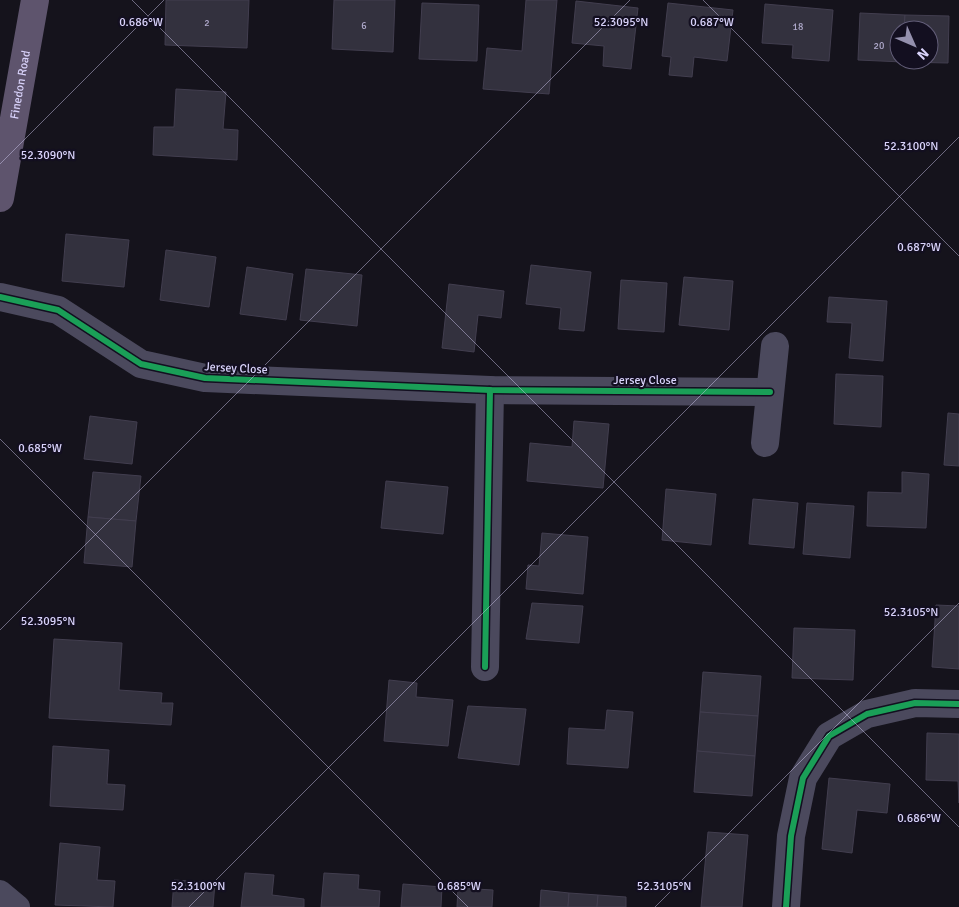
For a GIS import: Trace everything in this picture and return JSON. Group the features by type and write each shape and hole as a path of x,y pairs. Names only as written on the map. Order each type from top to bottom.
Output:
{"main road":[{"name":"Finedon Road","path":"0,198 35,0"}],"street":[{"name":"Jersey Close","path":"0,297 58,310 141,364 205,378 490,390 770,392"},
{"path":"766,443 775,346"},
{"path":"485,667 490,390"},
{"path":"786,907 791,836 803,778 829,736 867,714 915,703 959,704"}],"lane":[{"path":"0,892 18,907"}],"building":[{"path":"166,0 249,0 247,48 165,45"},
{"path":"334,0 395,0 393,52 332,49"},
{"path":"526,0 557,0 549,94 483,89 487,48 522,51"},
{"path":"576,1 638,8 631,69 603,66 604,46 572,43"},
{"path":"422,3 479,5 477,61 419,59"},
{"path":"668,3 733,10 727,61 694,57 692,77 669,75 671,57 662,56"},
{"path":"765,4 833,10 829,61 792,58 793,45 762,43"},
{"path":"860,13 905,15 905,20 889,20 889,61 858,60"},
{"path":"905,15 949,16 948,63 939,63 939,20 905,20"},
{"path":"176,89 226,92 223,129 238,130 237,160 153,155 154,127 174,127"},
{"path":"66,234 129,240 124,287 62,281"},
{"path":"166,250 216,257 209,307 160,300"},
{"path":"531,265 591,272 584,331 559,329 561,308 526,304"},
{"path":"247,267 293,274 286,320 240,314"},
{"path":"306,269 362,275 357,326 300,320"},
{"path":"684,277 733,281 729,330 679,325"},
{"path":"621,280 667,283 664,332 618,329"},
{"path":"449,284 504,291 501,318 478,315 474,352 442,348"},
{"path":"829,297 887,301 883,361 849,358 852,323 827,322"},
{"path":"836,374 883,376 881,427 834,424"},
{"path":"948,413 959,414 959,466 944,465"},
{"path":"90,416 137,422 132,464 84,459"},
{"path":"574,421 609,424 603,488 527,481 530,443 572,447"},
{"path":"93,472 141,476 136,521 88,517"},
{"path":"902,472 929,474 926,528 867,526 868,492 902,493"},
{"path":"386,481 448,487 443,534 381,528"},
{"path":"666,489 716,494 711,545 662,540"},
{"path":"753,499 798,503 794,548 749,544"},
{"path":"807,503 854,506 850,558 803,554"},
{"path":"88,517 136,521 132,567 84,563"},
{"path":"542,533 588,537 583,594 526,589 528,565 539,566"},
{"path":"532,603 583,606 579,643 526,639"},
{"path":"936,605 959,606 959,669 932,667"},
{"path":"794,628 855,630 853,680 792,678"},
{"path":"54,639 122,643 119,690 162,693 161,703 173,703 171,725 49,718"},
{"path":"703,672 761,676 758,716 700,712"},
{"path":"389,680 417,683 416,697 453,700 448,746 384,741"},
{"path":"468,706 526,709 519,765 458,758"},
{"path":"607,710 633,712 628,768 567,764 569,728 605,730"},
{"path":"700,712 758,716 755,756 697,751"},
{"path":"927,733 959,734 959,803 958,781 926,780"},
{"path":"53,746 109,750 107,784 125,785 123,810 50,806"},
{"path":"697,751 755,756 752,796 694,792"},
{"path":"829,778 890,784 887,813 857,810 852,853 822,849"},
{"path":"708,832 748,835 742,907 701,907"},
{"path":"60,843 100,847 97,880 115,881 113,907 55,905"},
{"path":"245,873 274,875 272,895 304,899 304,907 241,907"},
{"path":"324,873 359,875 358,889 380,891 379,907 321,907"},
{"path":"174,880 215,883 213,907 172,907"},
{"path":"403,884 442,887 441,907 401,907"},
{"path":"458,888 493,890 492,907 457,907"},
{"path":"541,890 569,893 568,907 540,907"},
{"path":"569,893 598,895 597,907 568,907"},
{"path":"598,895 626,897 626,907 597,907"}],"cycle path":[{"path":"0,297 58,310 141,364 205,378 490,390 770,392"},
{"path":"485,667 490,390"},
{"path":"786,907 791,836 803,778 829,736 867,714 915,703 959,704"}]}
